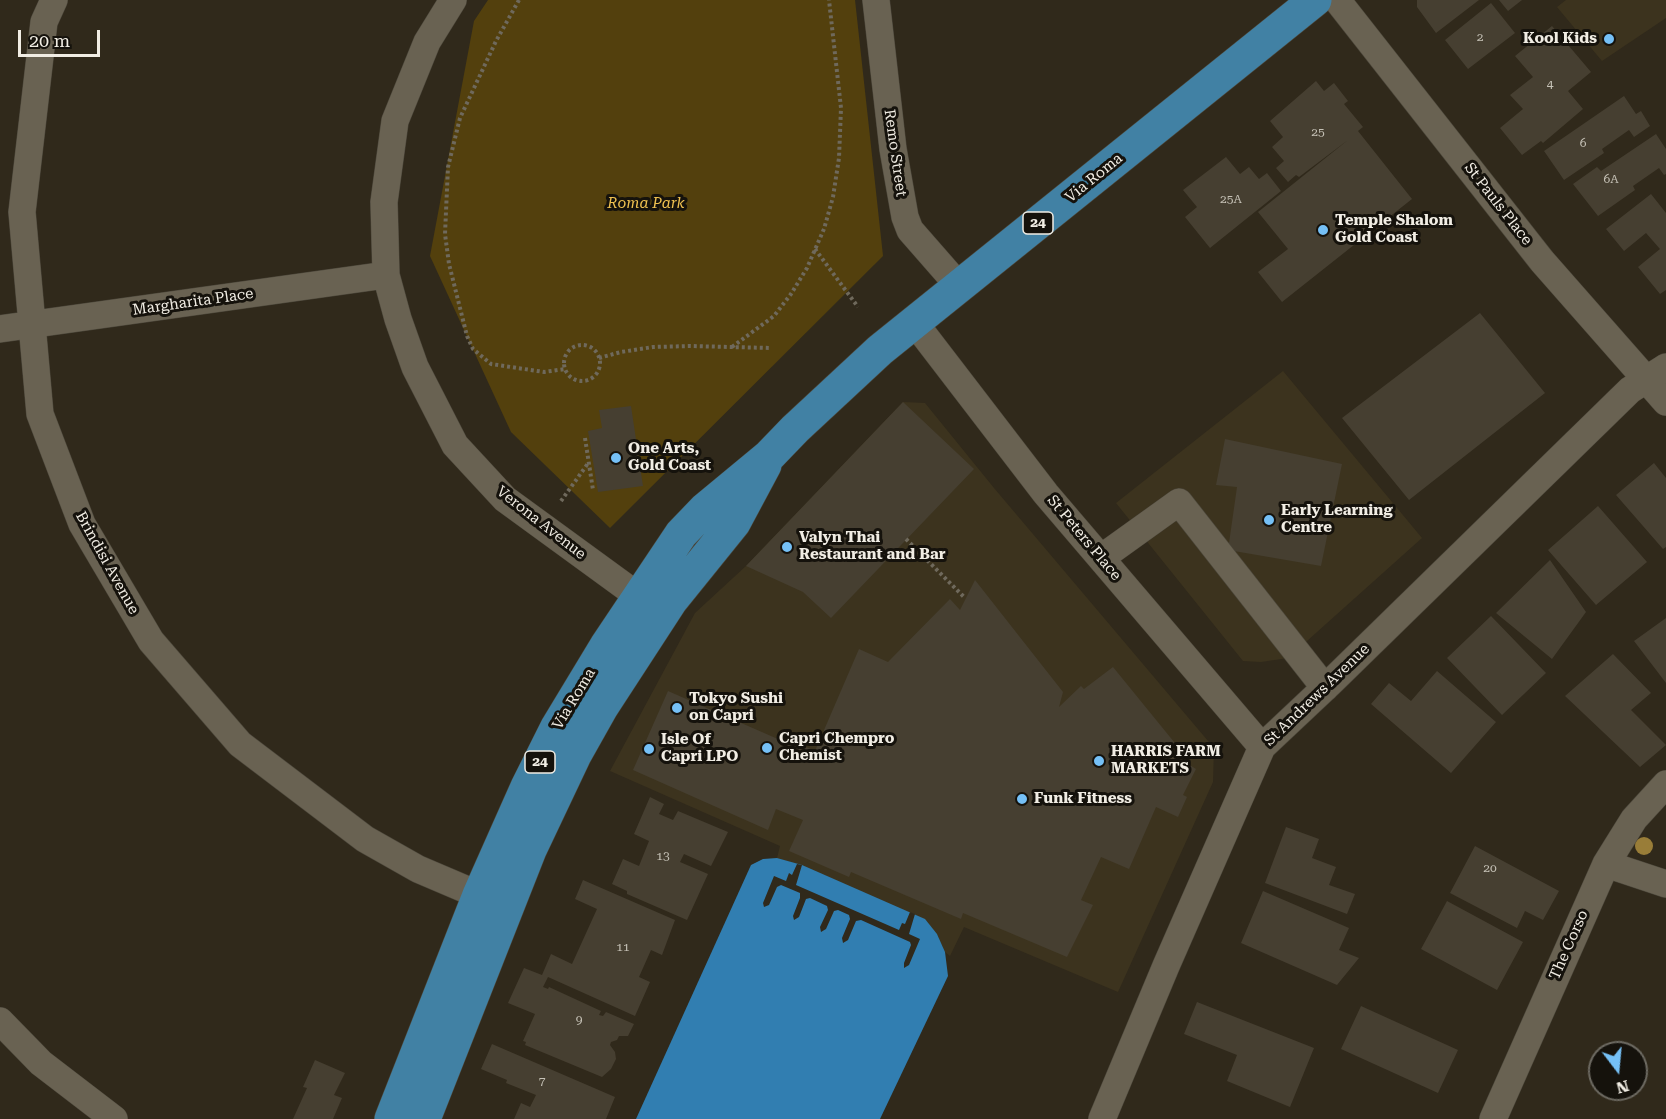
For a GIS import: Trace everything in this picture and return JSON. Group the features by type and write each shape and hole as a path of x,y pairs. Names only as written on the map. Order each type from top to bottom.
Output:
{"main road":[{"name":"Via Roma","path":"391,1119 479,895 504,836 557,727 638,596 692,522 705,508 769,456 869,360 914,322 1315,0"},
{"name":"Via Roma","path":"424,1119 530,850 575,755 602,707 671,601 734,523 769,456"}],"street":[{"name":"Brindisi Avenue","path":"54,0 44,22 22,212 40,414 82,524 151,640 240,744 364,839 418,869 479,895"},
{"name":"Verona Avenue","path":"453,0 427,42 395,121 384,202 386,275 398,319 415,367 455,445 505,499 638,596"},
{"name":"Remo Street","path":"876,0 893,149 905,217 910,230 959,286"},
{"name":"St Pauls Place","path":"1337,0 1542,261 1657,373 1666,402"},
{"name":"Margharita Place","path":"0,329 386,275"},
{"name":"St Peters Place","path":"914,322 1046,494 1262,747"},
{"name":"St Andrews Avenue","path":"1102,1119 1262,747 1630,390 1657,373"},
{"path":"1101,558 1179,502 1325,688"},
{"name":"The Corso","path":"1493,1119 1606,864 1634,819 1666,784"},
{"path":"1606,864 1666,884"},
{"path":"0,1021 41,1063 114,1119"}],"path":[{"path":"519,0 496,40 460,118 448,166 445,234 448,264 464,326 473,349 491,364 544,372 565,369"},
{"path":"732,347 774,316 807,268 824,229 833,196 839,158 841,108 829,0"},
{"path":"815,248 858,307"},
{"path":"587,345 597,353 600,365 592,378 584,381 572,378 565,369 565,358 568,352 579,346 587,345"},
{"path":"599,358 653,347 771,348"},
{"path":"585,438 593,489"},
{"path":"561,501 589,461"},
{"path":"906,539 965,598"}],"shaded area":[{"name":"Kool Kids","path":"1566,0 1666,0 1666,18 1602,61 1557,7"},
{"name":"Early Learning Centre","path":"1283,371 1422,538 1288,658 1261,662 1243,661 1116,503"},
{"path":"903,402 925,403 1214,748 1213,782 1118,992 964,927 950,956 945,952 937,934 803,866 777,858 780,846 610,771 695,613 746,566"}],"green space":[{"name":"Roma Park","path":"488,0 855,0 883,256 610,528 511,432 430,256 474,21"}],"water":[{"path":"777,858 802,865 925,919 937,934 945,952 948,976 880,1119 636,1119 751,865 763,859"}],"pier":[{"path":"797,864 802,865 796,885 899,930 902,923 905,924 910,912 915,914 909,934 920,939 909,965 904,968 910,942 861,920 856,921 848,940 843,943 842,938 850,919 849,915 838,910 834,911 826,929 821,932 820,927 828,910 827,906 810,898 806,899 799,917 794,920 793,916 800,893 781,885 777,887 769,905 764,907 763,903 774,876 786,881 789,873 792,875"}],"building":[{"path":"1417,0 1479,0 1436,33 1417,7"},
{"path":"1499,0 1522,0 1508,11"},
{"path":"1491,3 1515,33 1468,69 1445,40"},
{"path":"1552,26 1591,72 1568,91 1583,109 1543,143 1541,141 1522,155 1500,128 1523,109 1510,95 1533,77 1515,56"},
{"name":"Temple Shalom Gold Coast","path":"1316,81 1324,91 1334,83 1348,101 1344,104 1363,127 1358,131 1412,199 1282,302 1258,272 1288,249 1258,212 1348,140 1299,177 1296,175 1288,182 1276,168 1284,161 1272,147 1283,137 1270,121"},
{"path":"1624,96 1636,114 1641,111 1650,126 1634,137 1629,130 1602,149 1604,153 1564,180 1544,151"},
{"path":"1656,134 1666,149 1666,174 1664,175 1659,168 1633,186 1635,190 1598,216 1573,184 1597,167 1601,171"},
{"path":"1226,157 1240,174 1249,167 1259,179 1267,173 1281,191 1210,248 1185,217 1197,207 1183,190"},
{"path":"1651,194 1666,213 1666,290 1660,294 1638,267 1660,249 1646,233 1624,251 1606,229"},
{"path":"1480,313 1545,393 1409,500 1342,418"},
{"path":"903,402 974,469 831,618 803,592 746,566"},
{"name":"One Arts, Gold Coast","path":"631,406 643,486 598,492 588,431 602,428 599,410"},
{"path":"1225,439 1342,464 1321,566 1228,550 1237,487 1216,485"},
{"path":"1654,463 1666,478 1666,547 1663,549 1616,495"},
{"path":"1598,506 1647,562 1596,605 1548,550"},
{"path":"1550,560 1586,612 1552,659 1496,613"},
{"path":"975,580 1063,692 1059,707 1081,686 1084,689 1113,667 1183,753 1180,759 1196,769 1183,795 1187,797 1178,817 1156,807 1129,869 1101,857 1081,900 1093,905 1067,957 963,913 961,919 851,872 849,877 789,851 803,820 776,809 768,830 633,770 668,691 803,750 804,746 815,751 859,649 888,662 950,599 960,610"},
{"path":"1491,616 1546,673 1502,715 1447,658"},
{"path":"1666,618 1666,683 1634,641"},
{"path":"1613,654 1651,693 1631,710 1666,745 1640,767 1565,696"},
{"path":"1437,671 1496,722 1451,773 1371,704 1389,683 1411,701"},
{"path":"650,797 664,804 659,814 673,820 678,811 728,832 711,866 684,854 680,862 708,874 687,920 627,894 627,891 612,884 623,859 639,866 649,841 634,834"},
{"path":"1286,827 1319,839 1312,858 1336,867 1329,885 1355,894 1347,914 1265,883"},
{"path":"1475,846 1559,891 1543,920 1525,911 1517,928 1450,893"},
{"path":"583,880 675,920 662,955 651,950 639,977 650,982 635,1016 548,977 543,987 548,989 549,987 601,1011 599,1015 603,1016 606,1012 634,1024 628,1036 619,1036 617,1040 611,1042 610,1045 615,1052 616,1059 611,1069 602,1077 525,1045 526,1042 523,1041 535,1014 508,1003 524,968 542,975 551,954 572,964 597,909 575,899"},
{"path":"1263,891 1349,928 1339,950 1359,958 1337,985 1241,943"},
{"path":"1447,901 1523,942 1497,990 1421,949"},
{"path":"1197,1002 1314,1048 1290,1107 1227,1081 1237,1055 1184,1034"},
{"path":"1361,1006 1458,1050 1438,1093 1341,1049"},
{"path":"492,1044 615,1097 606,1119 514,1119 521,1103 530,1107 536,1095 506,1083 507,1080 481,1069"},
{"path":"315,1060 345,1073 334,1095 342,1098 333,1119 293,1119 307,1088 303,1087"}],"place":[{"name":"Kool Kids","path":"1609,39"},
{"name":"Temple Shalom Gold Coast","path":"1323,230"},
{"name":"One Arts, Gold Coast","path":"616,458"},
{"name":"Early Learning Centre","path":"1269,520"},
{"name":"Valyn Thai Restaurant and Bar","path":"787,547"},
{"name":"Tokyo Sushi on Capri","path":"677,708"},
{"name":"Capri Chempro Chemist","path":"767,748"},
{"name":"Isle Of Capri LPO","path":"649,749"},
{"name":"HARRIS FARM MARKETS","path":"1099,761"},
{"name":"Funk Fitness","path":"1022,799"}]}
